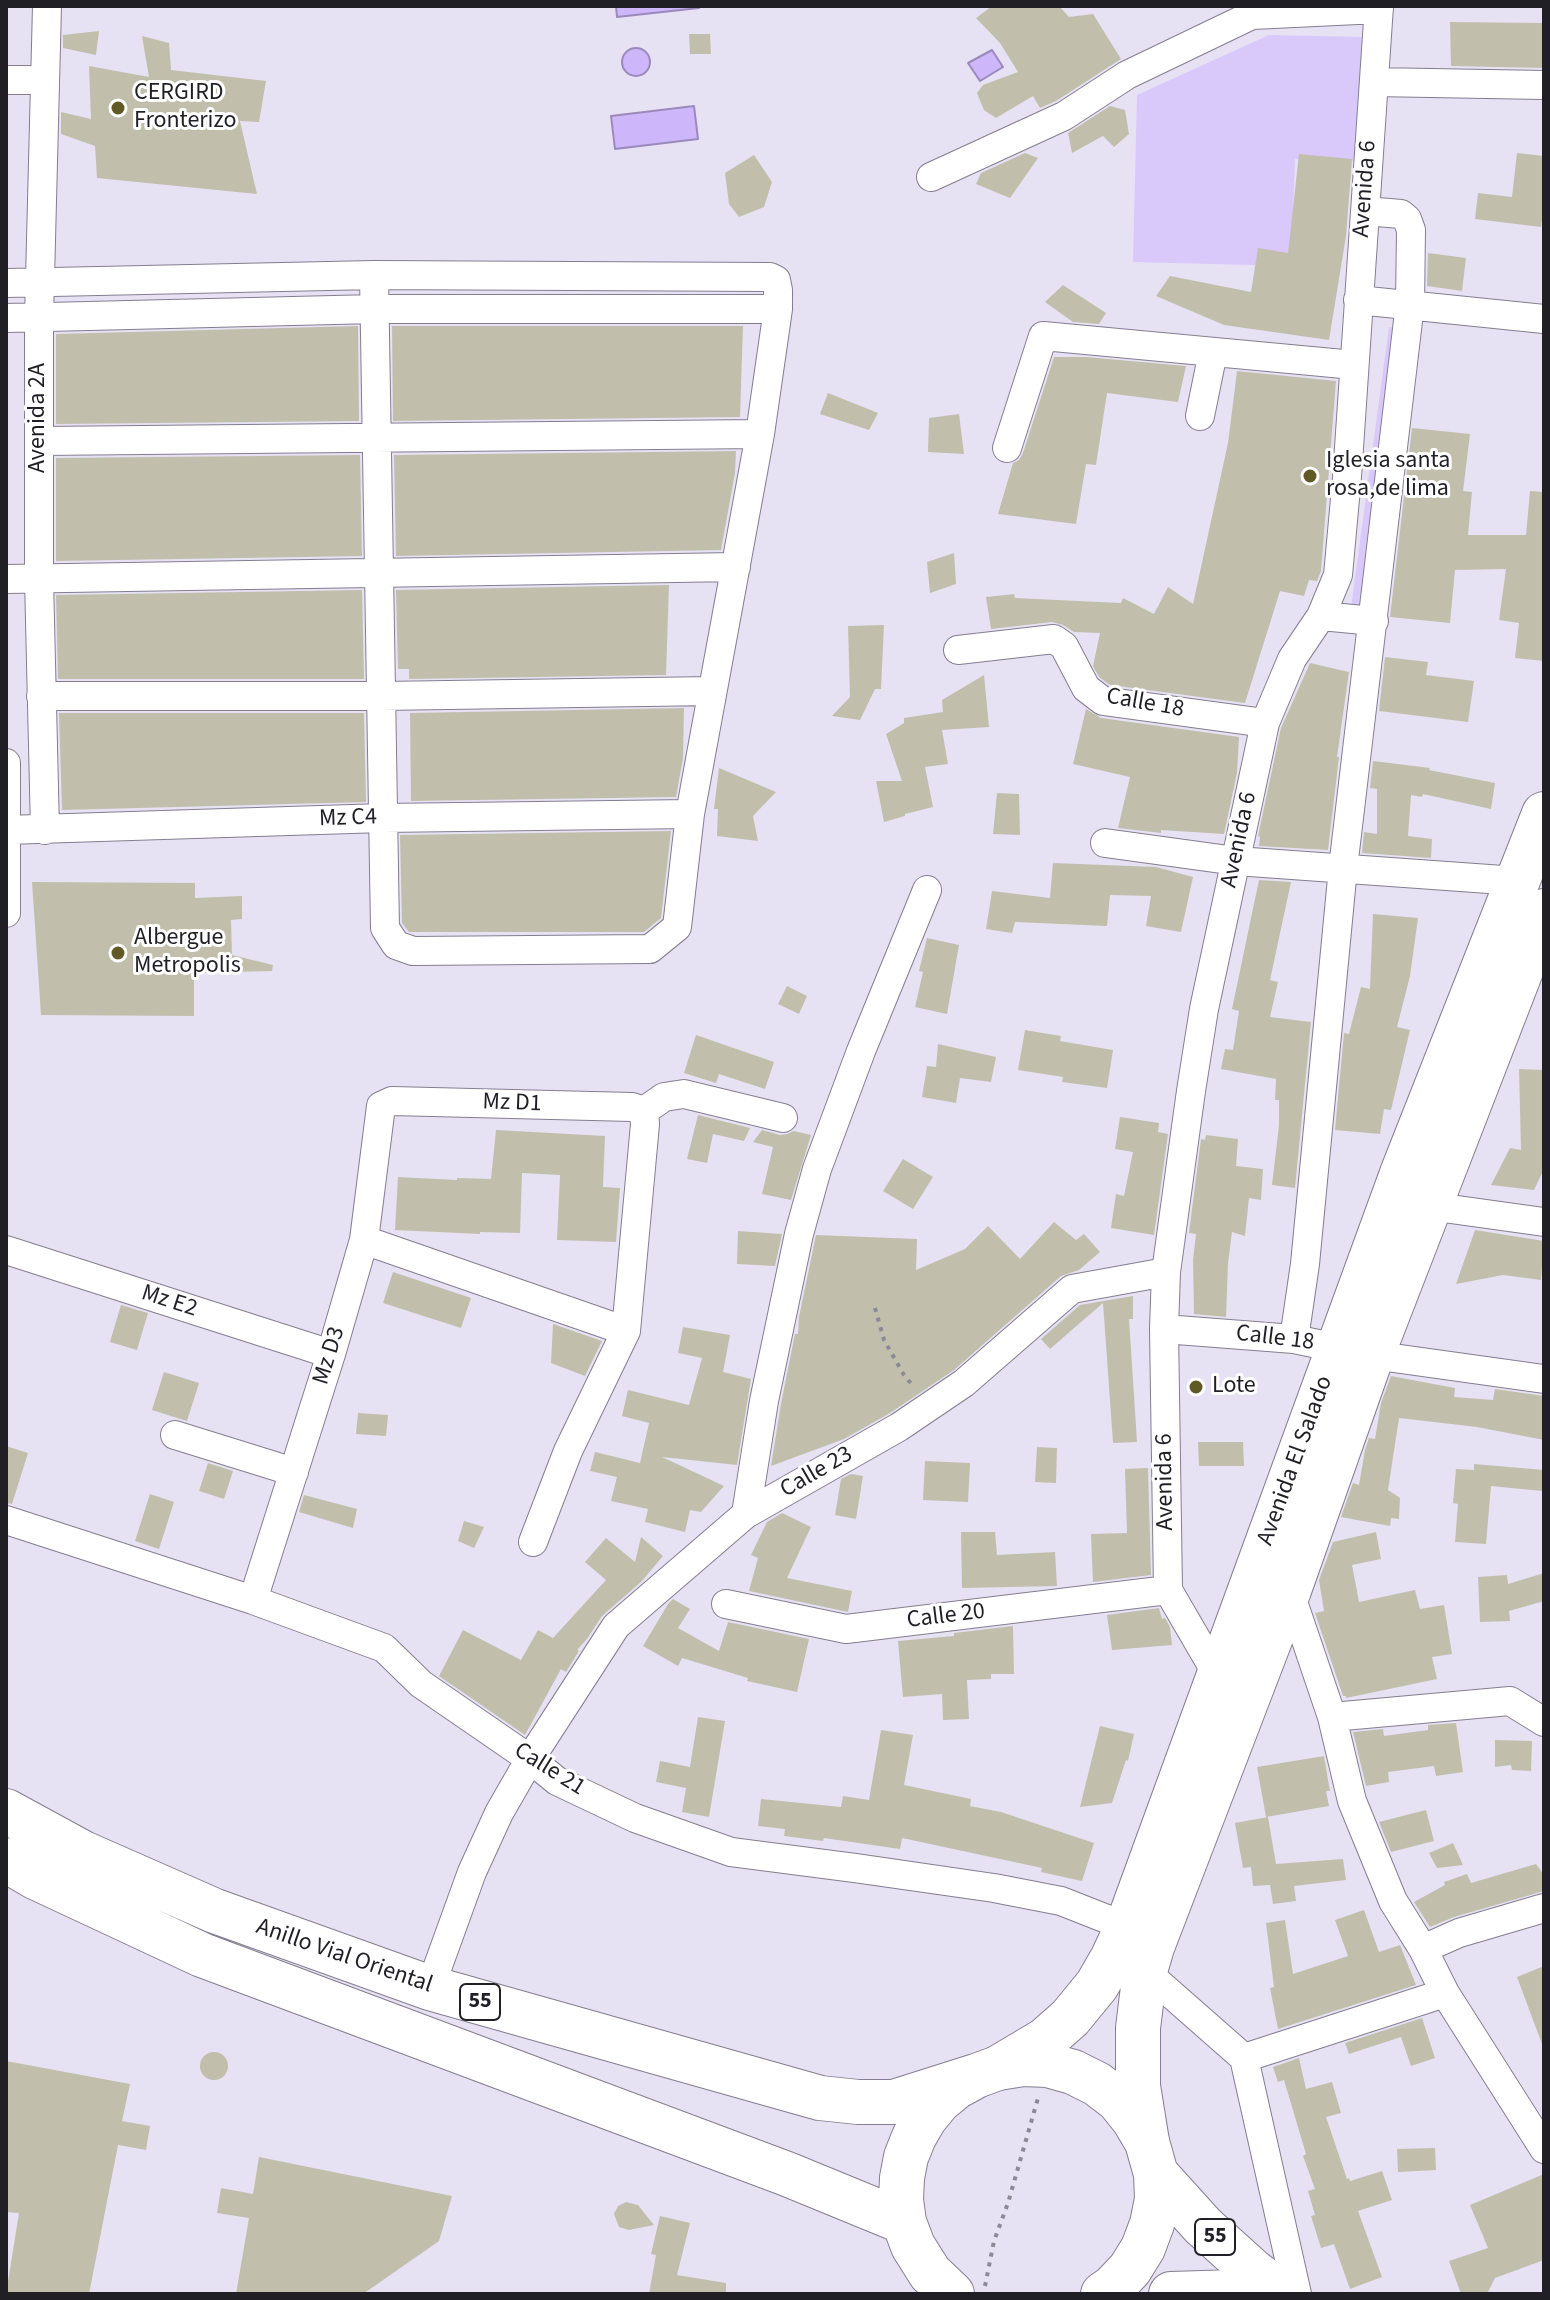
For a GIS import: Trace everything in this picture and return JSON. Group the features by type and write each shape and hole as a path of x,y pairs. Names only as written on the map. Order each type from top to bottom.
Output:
{"main road":[{"name":"Avenida El Salado","path":"987,2072 1045,2040 1070,2018 1097,1985 1127,1927 1218,1676 1354,1351 1429,1206 1530,896 1544,814"},
{"name":"Avenida El Salado","path":"1103,2294 1130,2269 1143,2248 1157,2199 1138,2086 1138,2028 1145,1971 1152,1947 1289,1590 1403,1171 1530,896"},
{"name":"Anillo Vial Oriental","path":"6,1811 83,1853 215,1911 430,1988 820,2098 894,2102 987,2072"},
{"name":"Anillo Vial Oriental","path":"6,1860 35,1877 202,1955 787,2174 904,2222"},
{"path":"952,2294 930,2273 913,2246 904,2222 901,2200 906,2157 914,2137 939,2101 956,2087 987,2072 1023,2064 1048,2065 1073,2072 1097,2084 1118,2100 1134,2120 1151,2158"},
{"name":"55","path":"1151,2158 1211,2234 1284,2294"},
{"name":"55","path":"1171,2294 1284,2294"}],"street":[{"name":"Avenida 2A","path":"45,830 39,579 39,318 47,6"},
{"path":"931,177 1064,116 1127,75 1252,15 1379,8"},
{"name":"Avenida 6","path":"1218,1676 1168,1590 1166,1272 1202,1023 1265,723 1292,659 1321,616 1338,575 1379,8"},
{"path":"6,80 45,80"},
{"path":"1374,82 1544,85"},
{"path":"1294,1339 1305,1264 1343,868 1410,304 1411,230 1407,219 1401,214 1365,211"},
{"path":"6,283 374,275 770,277 776,280 778,309 760,434 690,814 677,927 650,949 413,951 396,945 385,928 374,275"},
{"path":"1358,300 1544,319"},
{"path":"6,318 375,309 778,309"},
{"path":"1007,448 1043,336 1354,365"},
{"path":"1200,416 1213,352"},
{"path":"40,441 760,434"},
{"path":"6,579 736,567"},
{"path":"1321,616 1374,621"},
{"name":"Calle 18","path":"958,650 1054,639 1064,646 1086,688 1103,701 1265,723"},
{"path":"41,696 382,696 712,691"},
{"path":"6,763 6,913"},
{"name":"Mz C4","path":"7,830 383,818 690,814"},
{"path":"1105,843 1236,861 1343,868 1530,896"},
{"path":"746,1514 764,1401 799,1234 817,1169 865,1040 927,890"},
{"path":"533,1542 568,1451 626,1331 644,1111 664,1097 684,1094 783,1118"},
{"name":"Mz D1","path":"381,1106 392,1101 632,1107 644,1111"},
{"name":"Mz D3","path":"253,1600 364,1240 381,1106"},
{"path":"1429,1206 1544,1222"},
{"path":"364,1240 626,1331"},
{"name":"Mz E2","path":"6,1250 331,1354"},
{"name":"Calle 23","path":"430,1988 472,1872 499,1813 616,1626 746,1514 899,1427 964,1383 1072,1289 1166,1272"},
{"name":"Calle 18","path":"1164,1329 1294,1339 1544,1379"},
{"path":"175,1435 294,1472"},
{"name":"Calle 21","path":"6,1520 253,1600 384,1648 421,1684 557,1781 635,1818 731,1852 870,1870 1061,1901 1127,1927"},
{"name":"Calle 20","path":"726,1604 846,1629 1168,1590"},
{"path":"1289,1590 1332,1717 1352,1801 1393,1901 1423,1949 1445,1993 1544,2149"},
{"path":"1332,1717 1510,1701 1544,1722"},
{"path":"1423,1949 1459,1933 1544,1908"},
{"path":"1145,1971 1244,2058 1297,2294"},
{"path":"1244,2058 1445,1993"}],"path":[{"path":"875,1308 884,1340 904,1375 929,1407"},
{"path":"984,2294 994,2241 1048,2065"}],"shaded area":[{"path":"616,6 699,6 699,8 617,17"},
{"path":"1269,35 1362,37 1358,161 1295,159 1291,266 1133,262 1137,95"},
{"path":"636,48 646,52 650,62 646,72 636,76 626,72 622,62 626,52"},
{"path":"992,50 1003,67 980,81 968,63"},
{"path":"694,106 698,139 615,149 611,116"},
{"path":"1389,327 1405,329 1367,611 1351,608"}],"building":[{"path":"992,6 1059,6 1069,17 1093,14 1121,59 1056,101 1040,108 1033,96 996,118 984,110 977,93 983,85 1018,72 1000,43 976,18"},
{"path":"1450,22 1544,23 1544,68 1451,66"},
{"path":"99,31 96,55 63,48 63,35"},
{"path":"689,34 710,34 711,54 690,54"},
{"path":"142,36 169,43 171,70 266,81 259,122 240,121 257,194 97,178 95,146 61,134 61,112 91,119 89,66 149,77"},
{"path":"1110,106 1125,110 1129,134 1114,147 1103,136 1072,153 1068,133"},
{"path":"1025,153 1038,158 1010,198 976,184 981,173"},
{"path":"1517,153 1544,156 1541,227 1475,219 1478,193 1512,197"},
{"path":"1299,154 1352,159 1346,236 1329,340 1224,325 1156,296 1170,276 1251,292 1258,248 1288,253"},
{"path":"754,155 772,182 764,207 739,217 729,204 725,173"},
{"path":"1428,253 1466,258 1462,291 1427,286"},
{"path":"1063,285 1106,313 1099,324 1073,322 1045,302"},
{"path":"358,326 359,421 56,424 56,334"},
{"path":"392,326 743,326 740,417 393,421"},
{"path":"1054,357 1186,366 1178,402 1107,393 1096,465 1086,464 1076,524 998,514 1013,463 1023,453"},
{"path":"1237,371 1336,381 1321,571 1317,581 1309,580 1304,596 1280,591 1245,703 1110,685 1099,677 1093,666 1100,633 1074,632 1052,622 991,629 986,597 1014,594 1015,598 1121,603 1123,598 1154,614 1168,587 1193,604 1228,443"},
{"path":"828,393 878,413 869,430 820,414"},
{"path":"959,414 964,454 928,452 929,418"},
{"path":"1412,428 1470,434 1463,491 1472,492 1468,535 1526,535 1530,491 1544,492 1544,661 1515,658 1519,623 1499,620 1506,569 1455,570 1450,623 1390,617"},
{"path":"736,451 721,550 396,556 394,455"},
{"path":"360,455 362,556 56,561 56,458"},
{"path":"954,553 956,584 930,593 927,562"},
{"path":"669,585 666,675 409,679 409,669 398,669 396,590"},
{"path":"362,590 364,679 58,679 56,595"},
{"path":"884,625 881,689 875,689 860,720 832,716 850,697 848,626"},
{"path":"1385,657 1428,662 1426,675 1474,681 1468,722 1379,711"},
{"path":"1310,663 1349,672 1328,850 1259,846 1258,836 1281,728"},
{"path":"984,675 989,727 942,730 948,764 925,767 933,807 884,822 876,781 902,781 886,734 904,723 904,718 943,712 942,700"},
{"path":"684,708 683,758 676,797 411,801 410,713"},
{"path":"1086,709 1101,718 1239,737 1237,773 1224,834 1161,830 1161,833 1118,828 1130,777 1073,764"},
{"path":"59,713 364,713 366,802 62,810"},
{"path":"1373,761 1430,768 1495,783 1491,809 1423,794 1422,797 1411,795 1408,836 1432,839 1431,858 1362,853 1364,832 1377,834 1377,789 1370,788"},
{"path":"719,768 776,792 753,816 758,841 717,836 718,809 714,809"},
{"path":"997,793 1019,794 1020,835 993,834"},
{"path":"671,831 661,918 644,932 409,932 402,923 400,835"},
{"path":"1053,863 1156,867 1193,877 1181,932 1146,926 1151,896 1110,895 1107,926 1015,922 1012,933 986,929 992,891 1050,898"},
{"path":"1259,880 1291,882 1270,980 1278,982 1270,1017 1311,1022 1295,1188 1272,1185 1279,1125 1276,1079 1221,1069 1225,1049 1233,1050 1239,1011 1232,1009"},
{"path":"32,882 195,883 195,898 242,896 242,919 231,920 232,955 273,965 272,971 194,973 194,1016 41,1015"},
{"path":"1373,914 1418,918 1410,976 1397,1027 1410,1030 1391,1110 1384,1109 1380,1134 1335,1130 1344,1033 1349,1034 1361,987 1370,989"},
{"path":"927,938 959,945 947,1014 915,1007"},
{"path":"787,986 807,996 799,1014 778,1004"},
{"path":"1025,1030 1061,1036 1060,1041 1113,1050 1107,1088 1062,1082 1063,1077 1018,1070"},
{"path":"696,1035 774,1062 765,1089 719,1074 716,1083 684,1073"},
{"path":"938,1044 996,1057 991,1082 960,1078 956,1103 922,1097 927,1066 936,1067"},
{"path":"1519,1069 1544,1070 1544,1169 1534,1190 1491,1185 1510,1148 1521,1150"},
{"path":"698,1115 750,1128 744,1141 713,1134 707,1163 687,1159"},
{"path":"1120,1117 1159,1123 1158,1132 1168,1134 1154,1235 1111,1228 1116,1194 1124,1196 1133,1152 1115,1149"},
{"path":"496,1130 605,1136 603,1187 620,1188 616,1242 557,1240 560,1175 522,1173 520,1233 395,1230 398,1177 491,1179"},
{"path":"762,1130 780,1135 794,1131 811,1135 791,1200 762,1194 773,1147 753,1142"},
{"path":"1206,1135 1238,1139 1236,1166 1263,1169 1261,1200 1249,1198 1245,1236 1232,1232 1226,1317 1194,1314 1196,1234 1189,1233 1201,1139 1205,1140"},
{"path":"903,1159 933,1177 913,1209 883,1191"},
{"path":"1054,1222 1076,1240 1084,1234 1100,1252 1079,1270 1061,1276 954,1370 890,1413 844,1439 771,1466 816,1235 917,1239 916,1270 965,1249 988,1226 1020,1259"},
{"path":"1475,1230 1544,1241 1541,1280 1503,1275 1456,1284"},
{"path":"738,1231 782,1234 775,1266 737,1264"},
{"path":"393,1272 471,1298 461,1328 383,1303"},
{"path":"1133,1296 1133,1319 1129,1319 1137,1442 1113,1443 1103,1303 1050,1349 1041,1339 1080,1305"},
{"path":"121,1305 148,1313 137,1350 110,1342"},
{"path":"553,1324 602,1341 585,1376 551,1363"},
{"path":"683,1327 730,1335 723,1372 751,1379 737,1465 662,1457 724,1486 701,1512 690,1510 685,1532 645,1522 648,1509 611,1501 617,1477 590,1471 595,1452 640,1463 649,1423 622,1416 628,1390 689,1405 702,1358 678,1353"},
{"path":"164,1372 199,1383 187,1421 152,1410"},
{"path":"1391,1376 1455,1388 1454,1397 1493,1400 1495,1389 1544,1396 1544,1440 1477,1427 1399,1418 1388,1490 1400,1498 1399,1519 1391,1518 1390,1526 1341,1517 1353,1483 1359,1485 1365,1450 1369,1438 1375,1439 1381,1403"},
{"path":"358,1413 388,1415 386,1436 356,1434"},
{"path":"1198,1442 1243,1442 1244,1466 1199,1466"},
{"path":"6,1446 28,1453 12,1504 6,1503"},
{"path":"1037,1447 1057,1448 1056,1483 1035,1482"},
{"path":"925,1461 970,1463 968,1502 923,1500"},
{"path":"208,1463 233,1471 224,1499 199,1491"},
{"path":"1474,1464 1544,1470 1542,1491 1491,1486 1486,1544 1455,1542 1458,1504 1453,1503 1456,1469 1474,1470"},
{"path":"1148,1468 1151,1575 1093,1582 1091,1534 1127,1533 1125,1469"},
{"path":"851,1474 863,1476 856,1519 835,1515 841,1479"},
{"path":"150,1494 174,1502 159,1549 135,1541"},
{"path":"304,1495 357,1509 353,1528 299,1512"},
{"path":"782,1513 811,1527 787,1578 852,1591 848,1612 749,1591 758,1558 751,1555 767,1522"},
{"path":"464,1521 484,1527 474,1548 458,1541"},
{"path":"961,1532 995,1532 997,1555 1055,1552 1057,1586 962,1588"},
{"path":"1376,1532 1381,1559 1352,1565 1359,1602 1415,1590 1420,1609 1444,1605 1452,1654 1432,1657 1437,1679 1346,1698 1315,1613 1324,1611 1319,1580 1333,1542"},
{"path":"641,1537 663,1556 641,1582 602,1616 577,1650 566,1672 561,1669 525,1735 439,1676 463,1630 521,1660 538,1630 553,1638 606,1580 585,1562 606,1538 635,1562"},
{"path":"1544,1573 1544,1601 1509,1611 1510,1621 1480,1622 1478,1577 1507,1575 1508,1584"},
{"path":"673,1599 690,1609 678,1628 719,1651 728,1622 809,1639 797,1692 747,1681 748,1678 682,1658 678,1666 643,1646"},
{"path":"1159,1608 1162,1619 1165,1618 1170,1627 1172,1645 1112,1650 1107,1615"},
{"path":"1013,1626 1014,1674 991,1674 991,1679 967,1680 969,1719 943,1720 942,1694 903,1697 898,1641"},
{"path":"698,1717 725,1721 709,1817 682,1812 686,1788 656,1782 660,1761 690,1767"},
{"path":"1456,1723 1463,1772 1436,1776 1434,1766 1388,1772 1389,1782 1366,1786 1353,1732 1383,1729 1384,1736 1428,1730 1428,1725"},
{"path":"1100,1726 1134,1734 1128,1761 1112,1803 1080,1807"},
{"path":"881,1730 913,1735 904,1785 971,1799 970,1806 1001,1812 1094,1843 1082,1881 1041,1872 1042,1868 902,1838 900,1849 824,1838 823,1841 784,1836 785,1829 758,1826 761,1799 841,1807 843,1796 869,1800"},
{"path":"1495,1740 1532,1741 1531,1771 1512,1770 1511,1765 1495,1767"},
{"path":"1324,1756 1330,1791 1326,1791 1329,1806 1266,1817 1257,1767"},
{"path":"1426,1810 1434,1841 1391,1852 1379,1822"},
{"path":"1268,1817 1276,1864 1343,1859 1346,1880 1294,1886 1296,1901 1273,1904 1270,1885 1253,1886 1251,1867 1243,1868 1235,1823"},
{"path":"1453,1843 1463,1865 1437,1868 1429,1853"},
{"path":"1536,1864 1544,1875 1544,1891 1430,1927 1414,1902 1445,1885 1444,1882 1467,1874 1471,1883"},
{"path":"1364,1910 1379,1952 1400,1945 1416,1985 1278,2029 1270,1988 1274,1987 1266,1923 1285,1920 1293,1974 1348,1956 1335,1920"},
{"path":"1544,1966 1544,2043 1542,2044 1517,1977"},
{"path":"1422,2018 1435,2058 1411,2066 1401,2037 1349,2054 1345,2043"},
{"path":"214,2052 224,2056 228,2066 224,2076 214,2080 204,2076 200,2066 204,2056"},
{"path":"1299,2058 1306,2089 1332,2082 1341,2113 1326,2117 1347,2179 1350,2181 1382,2171 1392,2200 1358,2211 1382,2277 1350,2289 1334,2244 1321,2248 1311,2216 1315,2215 1308,2191 1315,2189 1303,2156 1306,2154 1284,2080 1278,2082 1273,2067"},
{"path":"6,2061 130,2084 122,2121 150,2126 146,2150 118,2145 89,2294 6,2294 19,2213 6,2212"},
{"path":"1435,2148 1436,2170 1398,2172 1397,2149"},
{"path":"259,2157 452,2196 439,2241 363,2294 236,2294 249,2218 217,2213 221,2188 253,2194"},
{"path":"1544,2174 1544,2260 1495,2278 1487,2294 1461,2294 1449,2261 1488,2248 1470,2205"},
{"path":"626,2202 638,2205 654,2225 629,2230 619,2227 614,2214 618,2206"},
{"path":"660,2216 690,2223 677,2275 726,2283 726,2294 649,2294 656,2255 651,2254"}],"place":[{"name":"CERGIRD Fronterizo","path":"118,108"},
{"name":"Iglesia santa rosa,de lima","path":"1310,476"},
{"name":"Albergue Metropolis","path":"118,953"},
{"name":"Lote","path":"1196,1387"}]}
